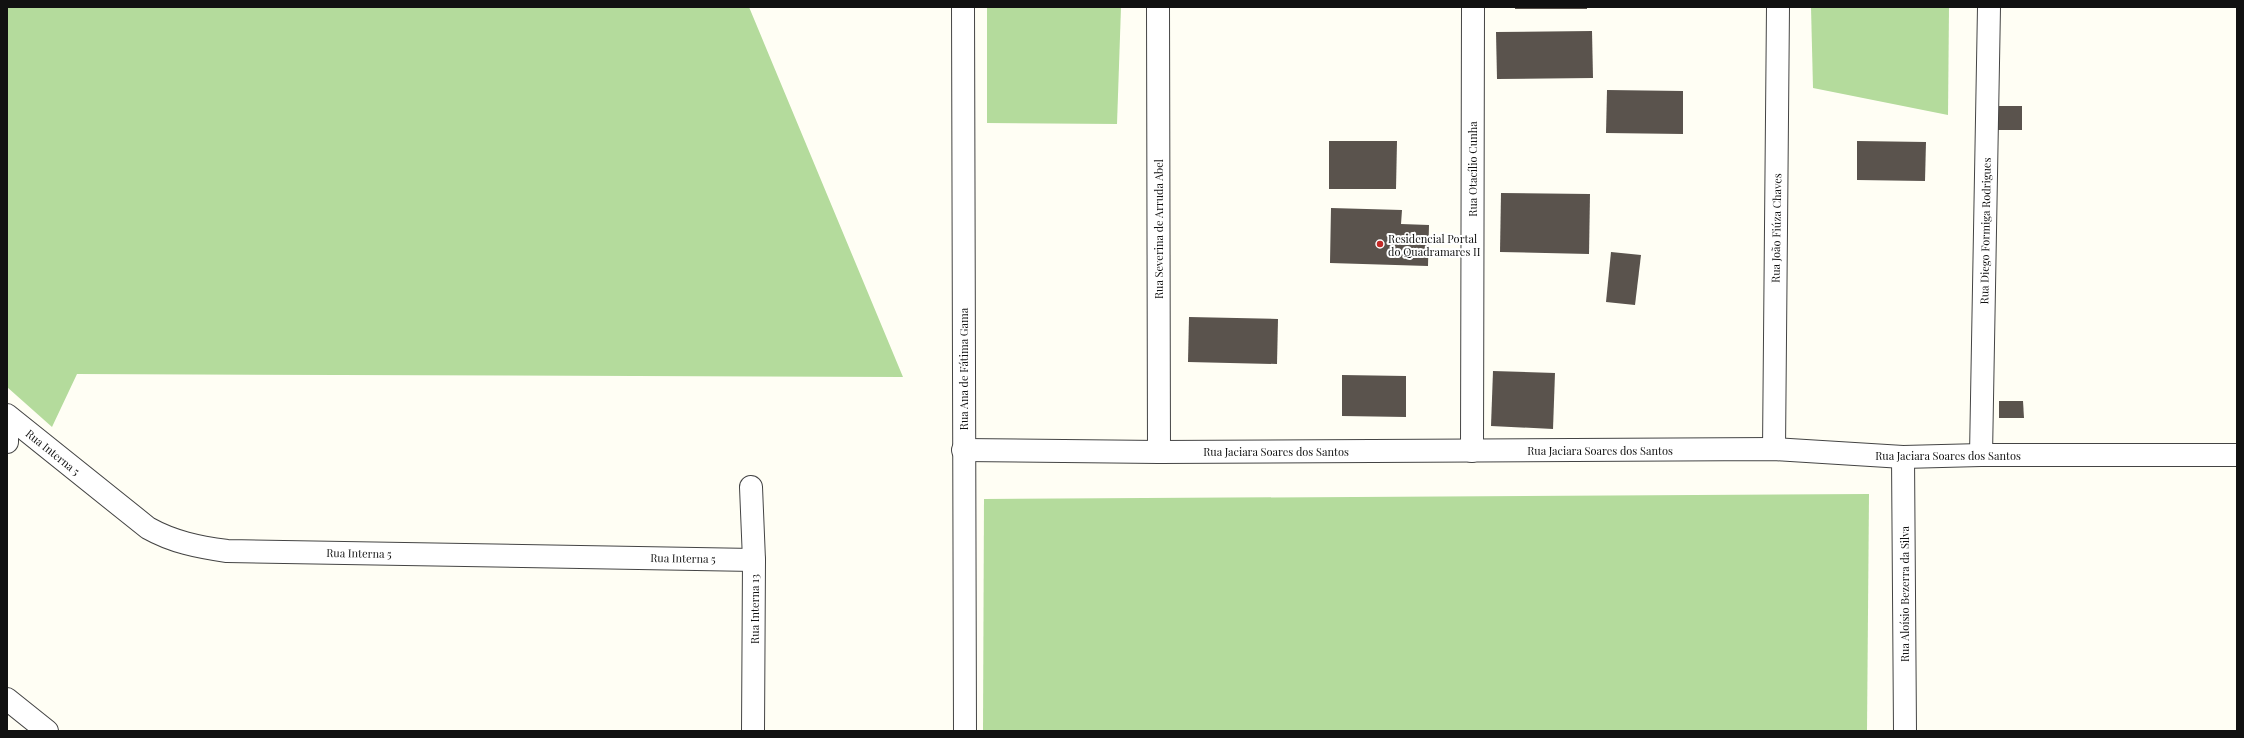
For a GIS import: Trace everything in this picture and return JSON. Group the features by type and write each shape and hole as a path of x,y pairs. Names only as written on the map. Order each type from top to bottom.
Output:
{"street":[{"name":"Rua Ana de Fátima Gama","path":"963,7 963,450 965,731"},
{"name":"Rua Severina de Arruda Abel","path":"1158,7 1159,452"},
{"name":"Rua Otacílio Cunha","path":"1472,7 1472,451"},
{"name":"Rua João Fiúza Chaves","path":"1774,449 1778,7"},
{"name":"Rua Diego Formiga Rodrigues","path":"1981,455 1989,7"},
{"name":"Rua Interna 5","path":"7,415 148,528 163,537 200,547 235,551 754,560"},
{"path":"7,430 7,442"},
{"name":"Rua Jaciara Soares dos Santos","path":"963,450 1159,452 1774,449 1903,457 1981,455 2237,455"},
{"name":"Rua Aloísio Bezerra da Silva","path":"1903,457 1905,731"},
{"name":"Rua Interna 13","path":"751,487 754,560 753,731"},
{"path":"7,699 47,731"}],"green space":[{"path":"7,7 749,7 903,377 77,374 52,427 7,387"},
{"path":"987,7 1121,7 1117,124 987,123"},
{"path":"1811,7 1949,7 1948,115 1813,88"},
{"path":"1869,494 1867,731 983,731 984,499"}],"building":[{"path":"1515,7 1587,7 1587,9 1515,9"},
{"path":"1592,31 1593,78 1497,79 1496,32"},
{"path":"1607,90 1683,91 1683,134 1606,133"},
{"path":"1994,106 2022,106 2022,130 1994,130"},
{"path":"1329,141 1397,141 1396,189 1329,189"},
{"path":"1857,141 1926,142 1925,181 1857,180"},
{"path":"1501,193 1590,194 1589,254 1500,252"},
{"name":"Residencial Portal do Quadramares II","path":"1331,208 1402,210 1401,224 1429,225 1428,266 1330,263"},
{"path":"1611,252 1641,255 1635,305 1606,302"},
{"path":"1189,317 1278,319 1277,364 1188,362"},
{"path":"1493,371 1555,373 1553,429 1491,426"},
{"path":"1342,375 1406,376 1406,417 1342,416"},
{"path":"1999,401 2023,401 2024,418 1999,418"}],"place":[{"name":"Residencial Portal do Quadramares II","path":"1380,244"}]}
